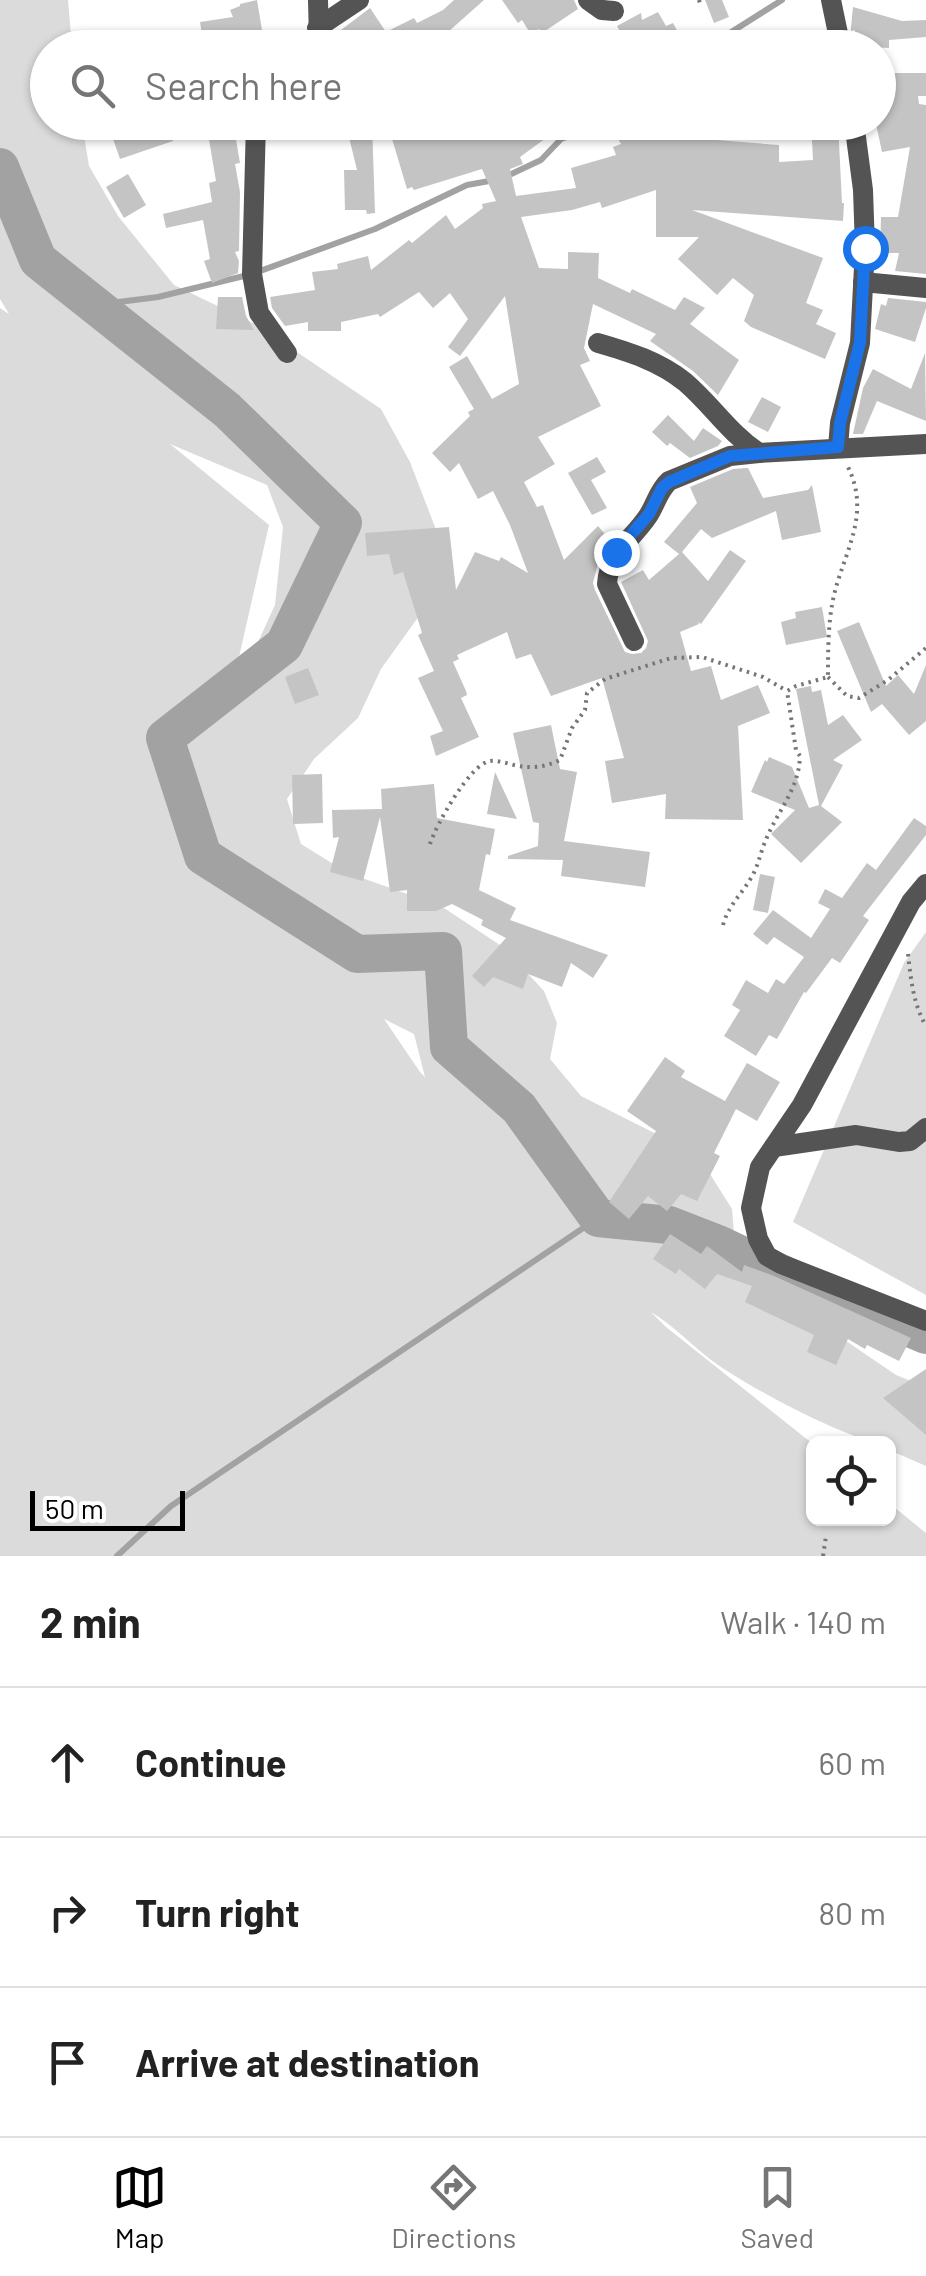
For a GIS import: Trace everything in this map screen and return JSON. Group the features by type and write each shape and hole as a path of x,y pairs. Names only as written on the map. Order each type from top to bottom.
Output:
{"street":[{"path":"317,30 318,0"},
{"path":"325,30 358,0"},
{"path":"588,0 602,10 614,11"},
{"path":"832,0 838,30"},
{"path":"256,140 252,274 259,313 287,353"},
{"path":"838,447 860,342 865,248 864,190 857,140"},
{"path":"863,282 926,288"},
{"path":"598,343 640,356 684,382 727,428 759,453"},
{"path":"634,641 607,584 614,555 649,514 669,482 730,456 926,444"},
{"path":"926,884 904,916 802,1105 760,1166 752,1208 758,1239 767,1256 926,1321"},
{"path":"774,1146 856,1135 910,1141 926,1128"}],"path":[{"path":"838,447 854,480 858,521 832,603 828,677 846,696 858,698 888,680 926,648"},
{"path":"430,844 458,793 481,764 496,761 522,767 545,766 560,760 572,728 584,710 587,693 605,679 671,658 702,656 763,678 787,692"},
{"path":"787,692 828,677"},
{"path":"723,925 727,911 756,869 764,842 792,794 798,775 800,756 787,692"},
{"path":"907,948 912,991 926,1026"},
{"path":"823,1556 826,1536"}],"shaded area":[{"path":"0,0 68,0 71,30 30,30 30,140 85,140 89,166 118,216 174,285 257,325 381,409 410,462 435,527 424,609 381,669 358,718 314,759 287,799 301,844 348,873 441,906 503,947 544,991 557,1023 550,1059 581,1096 688,1150 710,1174 732,1209 736,1258 777,1305 824,1326 896,1375 926,1387 926,1466 896,1453 896,1436 851,1434 753,1387 718,1365 651,1312 806,1438 806,1526 896,1526 896,1509 926,1533 926,1556 0,1556 0,308 9,314 0,299","holes":["170,444 267,485 283,527 275,605 236,690 231,692 269,525","384,1019 414,1034 425,1077 420,1072"]},
{"path":"926,932 926,1295 793,1222 904,963"}],"building":[{"path":"257,0 262,30 201,30 200,22 233,17 230,10"},
{"path":"454,0 484,0 450,30 390,30 414,18 417,23"},
{"path":"502,0 574,0 578,9 546,30 528,30 522,20 518,23"},
{"path":"705,0 722,0 729,17 714,23"},
{"path":"853,7 902,21 926,20 926,37 896,39 896,30 851,30"},
{"path":"370,8 385,30 341,30"},
{"path":"658,12 666,26 673,23 677,30 619,30 617,26 641,13 642,20"},
{"path":"896,73 926,73 926,96 918,96 919,104 926,105 926,274 895,271 899,253 880,253 881,217 898,217 910,147 882,152 879,140 896,140"},
{"path":"113,140 173,140 173,141 120,159"},
{"path":"209,140 236,140 240,163 235,164 240,192 239,251 235,252 238,273 212,283 204,261 210,259 203,220 166,228 163,214 212,202 209,183 216,181"},
{"path":"350,140 373,140 375,213 345,210 344,170 357,170"},
{"path":"392,140 543,140 520,157 523,164 510,169 516,196 576,188 571,168 616,155 613,147 621,144 619,140 717,140 779,145 779,162 813,160 812,140 839,140 843,221 692,210 823,258 806,303 823,310 816,324 836,333 825,359 744,321 754,295 733,278 717,295 678,259 699,237 656,237 656,190 602,208 600,202 521,217 539,268 568,269 568,252 599,253 598,278 675,310 684,297 705,308 690,324 739,360 718,395 693,371 650,341 656,334 593,304 584,348 590,361 580,365 601,406 538,437 555,464 524,482 537,507 543,505 564,560 598,526 610,540 597,557 593,583 625,652 641,653 648,641 621,582 643,570 649,580 679,554 664,542 697,503 690,487 733,469 748,468 763,498 808,490 812,485 821,532 782,540 776,511 712,538 701,529 682,552 708,581 730,550 746,561 701,624 680,632 691,671 711,666 721,700 758,685 770,713 738,726 743,820 665,819 666,794 612,803 605,761 624,758 602,678 551,696 531,654 516,659 507,632 457,655 459,659 453,662 467,695 461,698 479,737 436,756 430,736 443,731 418,678 434,671 418,635 422,633 403,572 394,575 389,554 367,556 365,533 449,527 456,590 475,552 499,561 501,557 528,573 493,491 478,499 459,463 450,472 432,453 474,409 449,367 467,356 492,399 519,384 505,296 460,356 448,347 468,319 450,293 433,308 419,292 380,317 378,314 341,322 341,331 308,331 308,322 285,326 272,308 270,297 315,290 312,272 338,269 337,264 368,256 371,270 446,215 455,229 483,208 482,204 496,201 482,169 407,189"},
{"path":"128,174 146,205 124,218 106,187"},
{"path":"218,297 242,297 254,330 216,329"},
{"path":"888,298 926,302 915,342 875,329 881,304 886,306"},
{"path":"925,353 926,421 877,401 863,434 853,434 863,388 873,369 911,389"},
{"path":"762,397 781,407 768,432 748,422"},
{"path":"668,415 694,441 703,428 722,441 690,458 670,443 667,446 652,432"},
{"path":"597,457 606,472 591,480 607,508 592,515 568,473"},
{"path":"822,607 827,637 786,645 781,622 796,618 795,612"},
{"path":"859,622 886,686 898,675 914,694 926,665 926,721 909,735 882,704 871,712 837,631"},
{"path":"308,668 319,695 295,704 285,677"},
{"path":"811,686 812,692 821,690 828,725 843,715 862,740 833,760 843,765 821,806 842,822 801,863 771,834 795,810 751,792 769,757 792,767 809,808 819,805 796,689"},
{"path":"551,725 560,769 577,772 564,841 650,852 645,887 561,876 563,860 508,859 538,846 539,823 533,822 513,733"},
{"path":"495,772 517,819 487,814"},
{"path":"322,774 323,823 293,824 292,775"},
{"path":"434,784 437,818 495,829 479,890 516,908 510,920 608,955 593,978 571,963 562,987 528,974 523,989 493,977 484,987 472,976 506,938 452,904 436,911 407,911 407,890 390,892 380,817 363,881 330,872 339,837 333,838 332,810 382,809 381,789"},
{"path":"914,818 926,826 926,835 863,916 869,920 840,963 832,958 804,992 777,1039 769,1035 756,1056 724,1036 740,1010 732,1005 746,980 768,993 776,979 784,984 804,957 774,937 767,945 753,934 773,910 811,938 830,909 818,903 825,889 842,898 867,863 876,870"},
{"path":"760,874 775,877 768,913 753,910"},
{"path":"665,1057 685,1071 681,1077 725,1101 747,1063 780,1082 757,1121 736,1109 714,1153 720,1156 697,1201 681,1194 667,1211 648,1196 629,1219 609,1202 656,1131 627,1111"},
{"path":"670,1234 701,1254 707,1246 742,1272 744,1265 774,1276 911,1338 899,1361 848,1339 836,1365 807,1352 814,1335 745,1302 752,1286 717,1274 705,1289 679,1269 676,1274 653,1259"},
{"path":"926,1369 926,1435 883,1398"}],"waterway":[{"path":"734,30 782,0"},
{"path":"507,176 541,160 560,140"},
{"path":"0,167 38,260 227,410 343,523 284,645 165,738 203,856 357,954 443,951 449,1047 519,1108 598,1218 669,1225 926,1335"},
{"path":"95,305 158,297 252,274 375,229 467,185 495,180"},
{"path":"117,1556 171,1506 598,1218"}],"route":[{"path":"616,552 649,514 669,482 730,456 838,447 846,393 860,342 865,248"}]}
